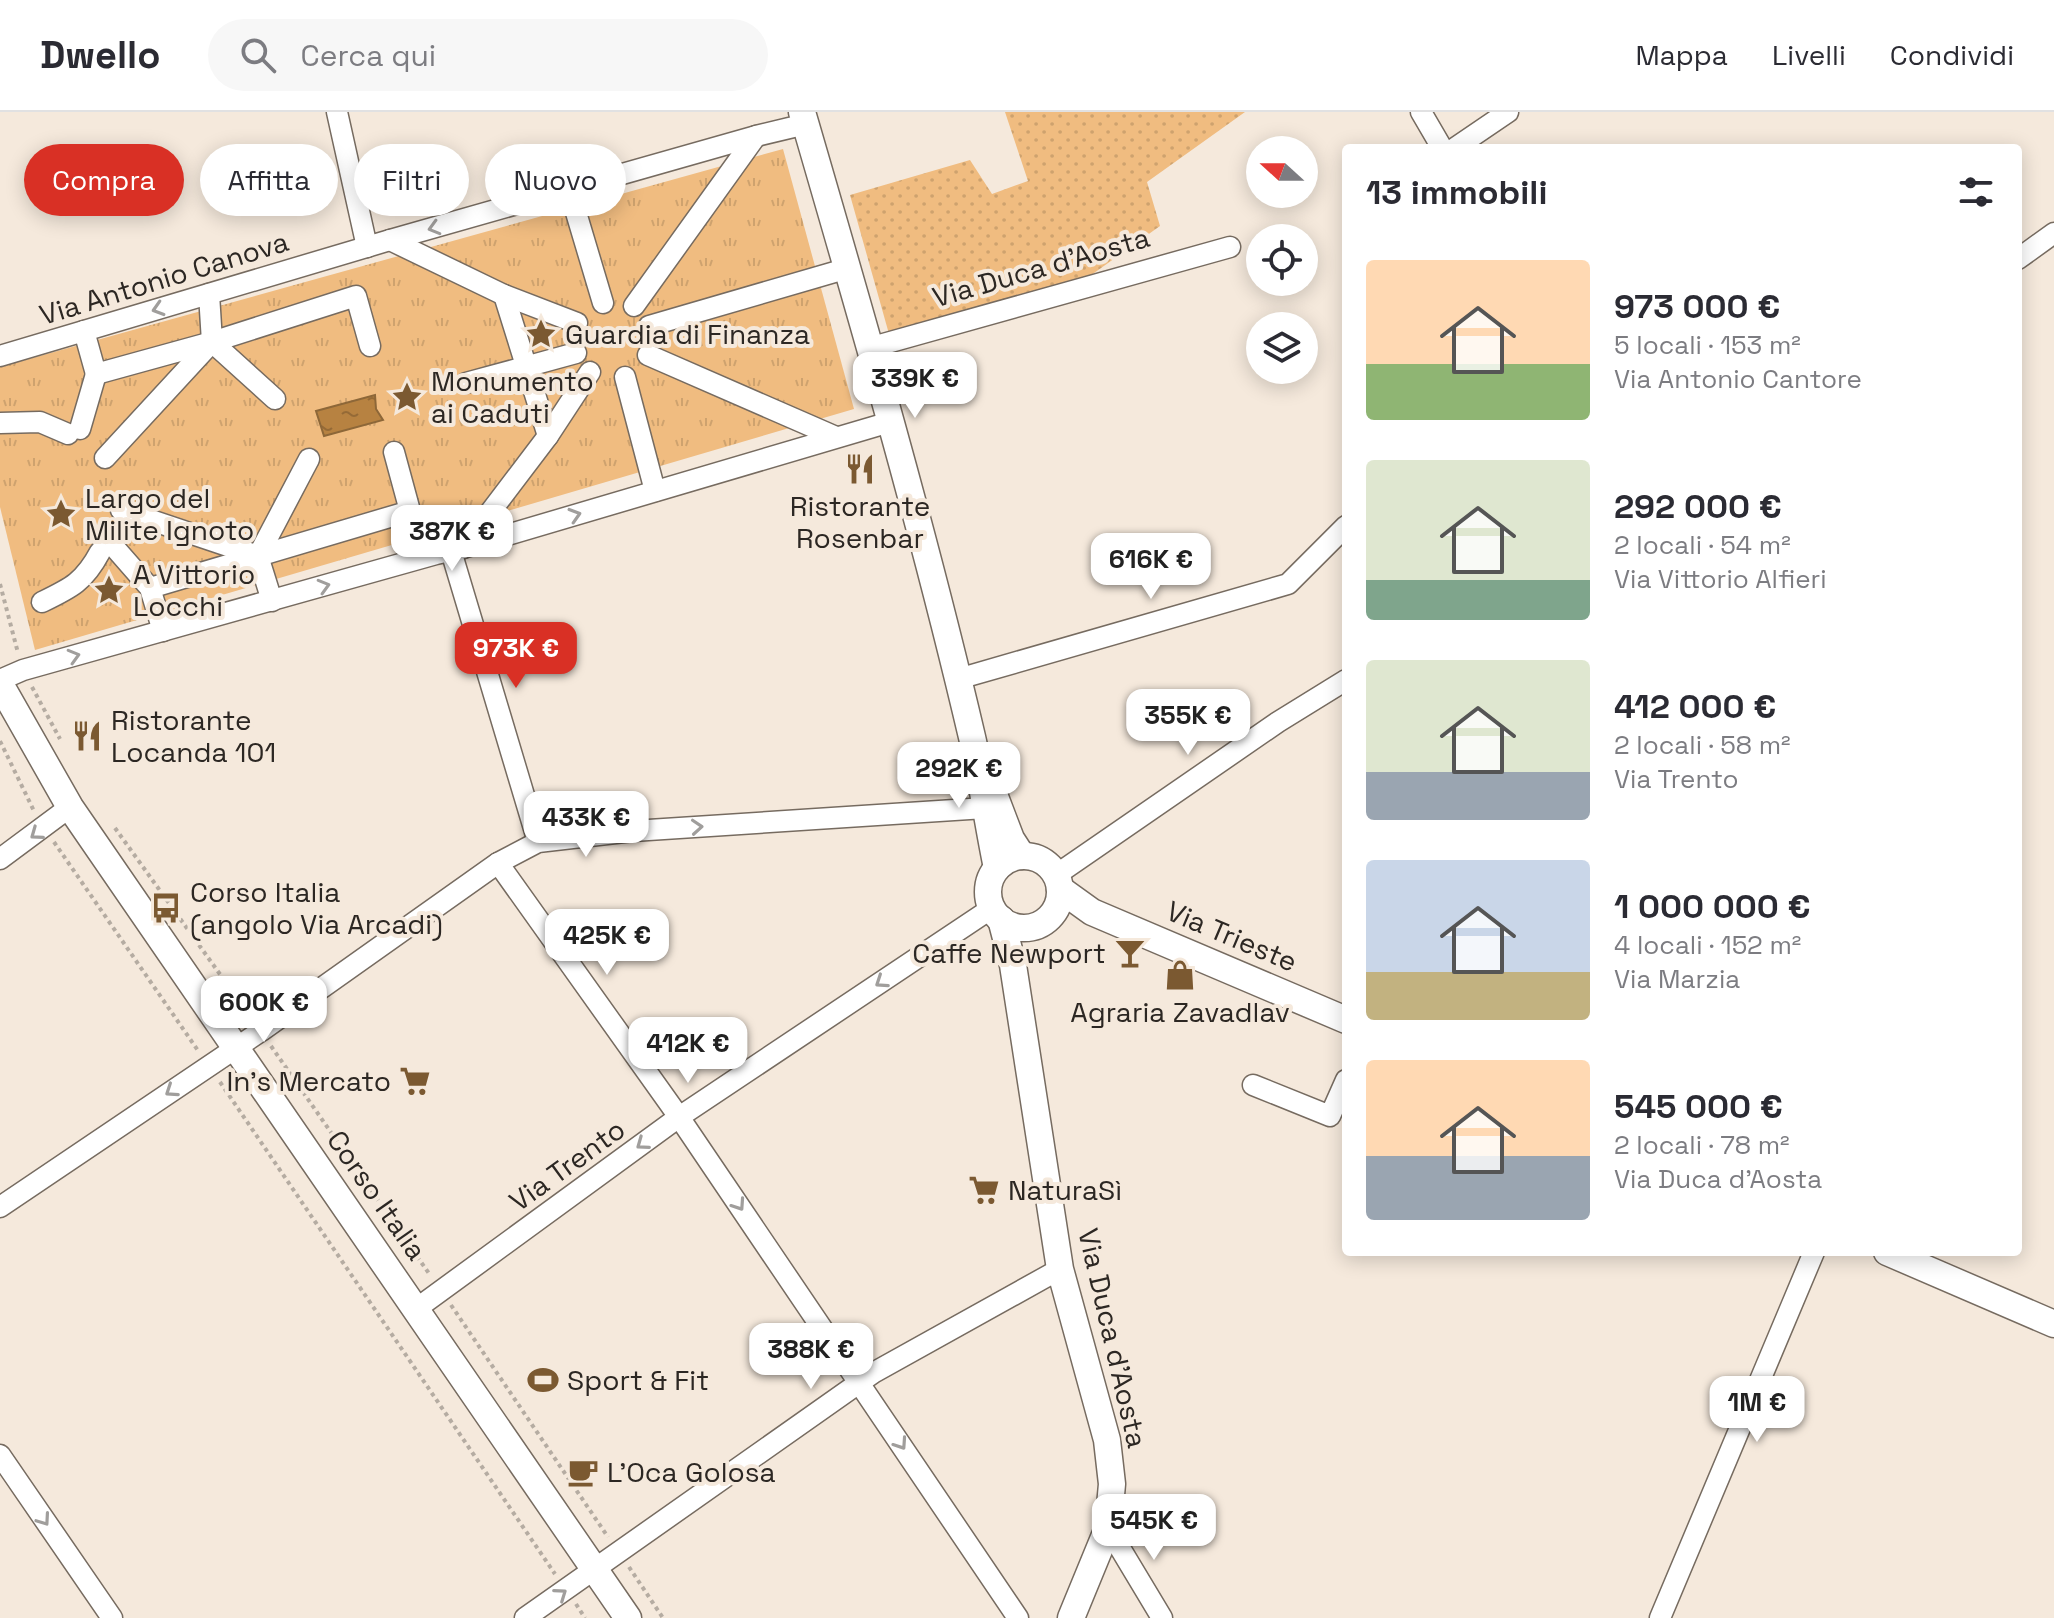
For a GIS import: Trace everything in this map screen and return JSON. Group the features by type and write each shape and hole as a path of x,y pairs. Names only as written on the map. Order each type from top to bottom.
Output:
{"main road":[{"name":"Via Duca d'Aosta","path":"804,118 890,422 973,742 997,868 990,880 988,894 1005,918 1060,1269 1107,1440 1112,1484 1108,1528 1071,1618"},
{"name":"Corso Italia","path":"0,682 70,807 628,1618"},
{"name":"Via Duca d'Aosta","path":"973,742 1011,839 1022,856"},
{"path":"997,868 1008,859 1022,856 1035,858 1047,864 1057,891 1046,920 1034,926 1005,918"},
{"name":"Via Trieste","path":"1057,891 1092,912 1342,1018"},
{"path":"1896,1256 2054,1324"}],"street":[{"path":"337,112 367,247"},
{"path":"1421,112 1440,144"},
{"path":"1461,144 1508,112"},
{"name":"Via Antonio Canova","path":"626,173 756,136 804,118"},
{"path":"634,306 756,136"},
{"name":"Via Antonio Canova","path":"0,356 485,213"},
{"path":"577,216 603,303"},
{"path":"2022,256 2054,233"},
{"path":"390,240 504,295 577,323"},
{"name":"Via Duca d'Aosta","path":"869,348 1230,247"},
{"path":"649,326 845,269"},
{"path":"209,294 212,342 275,399"},
{"path":"504,295 548,436"},
{"path":"96,374 212,342 356,296 370,346"},
{"path":"0,423 40,422 74,431 96,374 84,331"},
{"path":"105,458 212,342"},
{"path":"466,383 576,353"},
{"path":"648,355 836,437"},
{"path":"457,550 548,436 590,372"},
{"path":"625,377 655,491"},
{"path":"0,682 23,670 457,550 890,422"},
{"path":"150,588 410,511 394,452"},
{"path":"272,601 258,556 309,459"},
{"path":"121,510 258,556"},
{"path":"958,679 1288,584 1342,530"},
{"path":"42,602 87,575 108,550 150,588 163,631"},
{"path":"457,550 538,842"},
{"path":"1057,891 1278,722 1342,682"},
{"path":"0,859 70,807"},
{"path":"0,1207 498,863 538,842 633,831 985,808"},
{"path":"498,863 679,1117 1018,1618"},
{"name":"Via Trento","path":"416,1309 679,1117 1005,918"},
{"path":"1253,1085 1330,1116 1342,1089"},
{"path":"1660,1618 1812,1256"},
{"path":"525,1618 860,1383 1060,1269"},
{"path":"0,1455 112,1618"},
{"path":"1108,1528 1162,1618"}],"path":[{"path":"0,584 18,651"},
{"path":"28,680 62,743"},
{"path":"0,741 31,806"},
{"path":"108,818 253,1020"},
{"path":"56,845 199,1051"},
{"name":"Corso Italia","path":"272,1047 431,1276"},
{"path":"220,1082 560,1581"},
{"path":"455,1311 612,1542"},
{"path":"633,1573 663,1618"},
{"path":"581,1611 585,1618"}],"green space":[{"path":"1005,112 1245,112 1147,182 1160,226 1080,283 889,334 850,195 970,160 992,194 1028,181"},
{"path":"783,149 854,409 35,650 0,507 0,367 542,216 626,216 626,193"}],"water":[{"path":"375,395 376,409 383,420 324,436 316,411"}],"place":[{"name":"Guardia di Finanza","path":"541,334"},
{"name":"Monumento ai Caduti","path":"407,397"},
{"name":"Ristorante Rosenbar","path":"860,469"},
{"name":"Largo del Milite Ignoto","path":"61,514"},
{"name":"A Vittorio Locchi","path":"109,590"},
{"name":"Ristorante Locanda 101","path":"87,736"},
{"name":"Corso Italia (angolo Via Arcadi)","path":"166,908"},
{"name":"Caffe Newport","path":"1130,953"},
{"name":"Agraria Zavadlav","path":"1180,975"},
{"name":"In's Mercato","path":"415,1081"},
{"name":"NaturaSì","path":"984,1190"},
{"name":"Sport & Fit","path":"543,1380"},
{"name":"L'Oca Golosa","path":"583,1472"}]}
